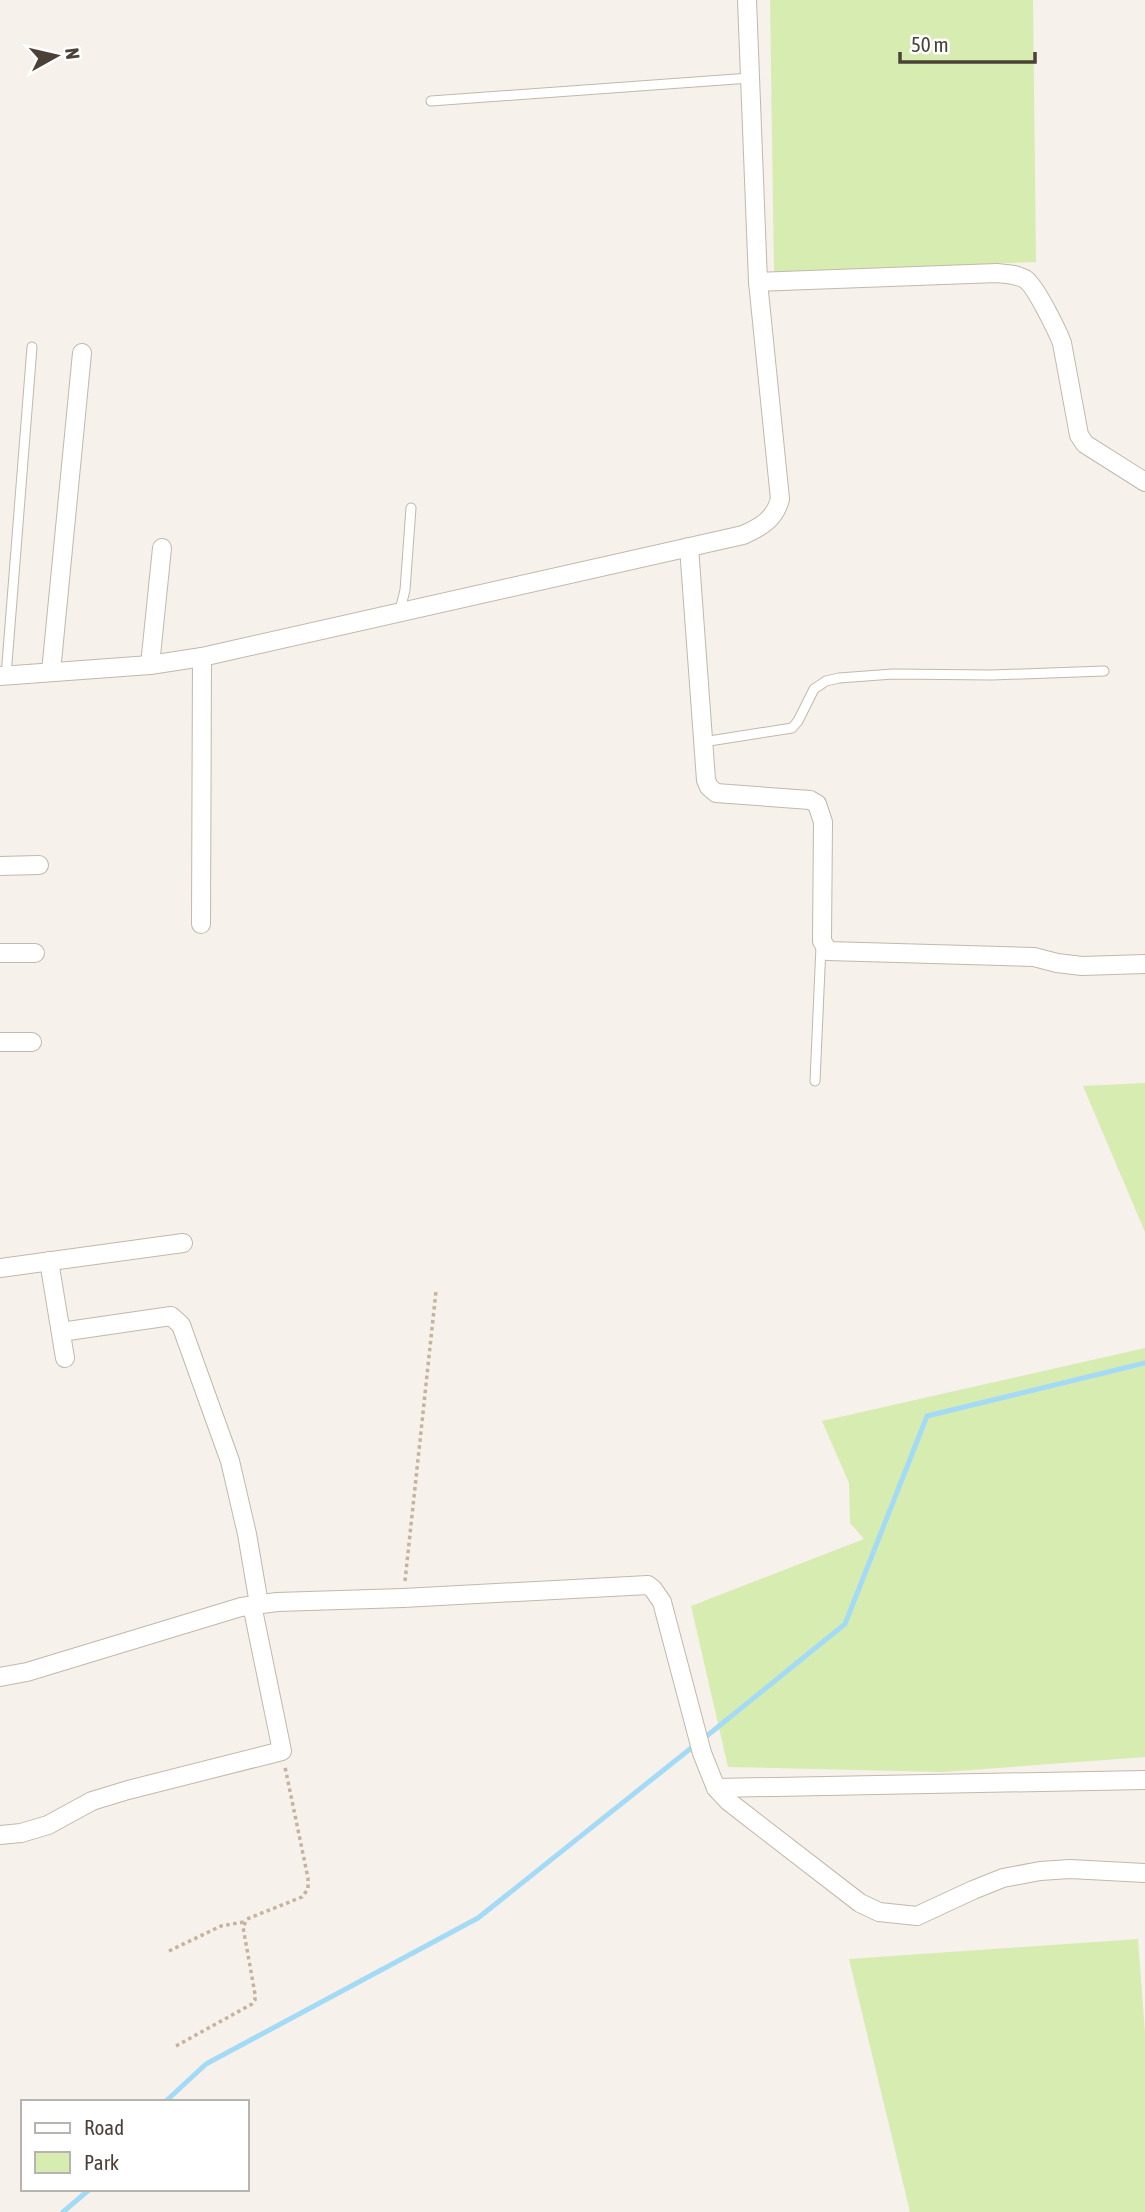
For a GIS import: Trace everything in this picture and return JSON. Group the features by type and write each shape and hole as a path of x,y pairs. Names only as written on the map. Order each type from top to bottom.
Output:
{"street":[{"path":"3,676 150,666 202,657 689,547 750,531 768,521 777,510 780,499 758,282 747,0"},
{"path":"758,282 997,273 1016,275 1028,281 1058,330 1079,435 1085,444 1145,482"},
{"path":"51,673 82,353"},
{"path":"689,547 706,780 716,793 810,800 817,804 823,822 824,947 832,953 1034,957 1082,966 1145,964"},
{"path":"150,666 162,548"},
{"path":"201,924 202,657"},
{"path":"0,866 39,865"},
{"path":"0,953 35,953"},
{"path":"0,1042 32,1042"},
{"path":"0,1268 183,1243"},
{"path":"49,1261 65,1358"},
{"path":"0,1835 21,1833 48,1825 92,1801 128,1790 282,1751 255,1605 247,1534 230,1461 181,1325 171,1316 61,1332"},
{"path":"0,1677 27,1672 255,1605 648,1585 662,1602 702,1753 716,1788 728,1801 860,1903 878,1912 917,1916 1003,1878 1040,1871 1070,1869 1145,1873"},
{"path":"716,1788 1145,1780"}],"lane":[{"path":"431,101 750,78"},
{"path":"3,676 32,347"},
{"path":"399,614 405,590 411,508"},
{"path":"703,742 792,728 799,720 814,689 826,681 839,678 893,674 992,675 1104,671"},
{"path":"815,1081 822,941"}],"path":[{"path":"403,1598 436,1291"},
{"path":"169,1951 221,1926 244,1922 302,1896 308,1889 282,1751"},
{"path":"176,2046 255,2000 244,1922"}],"green space":[{"path":"770,0 1033,0 1036,262 774,272"},
{"path":"1145,1083 1145,1232 1083,1086"},
{"path":"1145,1348 1145,1757 943,1772 728,1767 691,1606 864,1539 850,1523 849,1483 822,1421"},
{"path":"1138,1939 1145,2033 1145,2212 910,2212 849,1959"}],"waterway":[{"path":"703,1739 845,1624 927,1416 1145,1363"},
{"path":"167,2100 206,2064 478,1918 695,1745"},
{"path":"63,2212 88,2191"}]}
